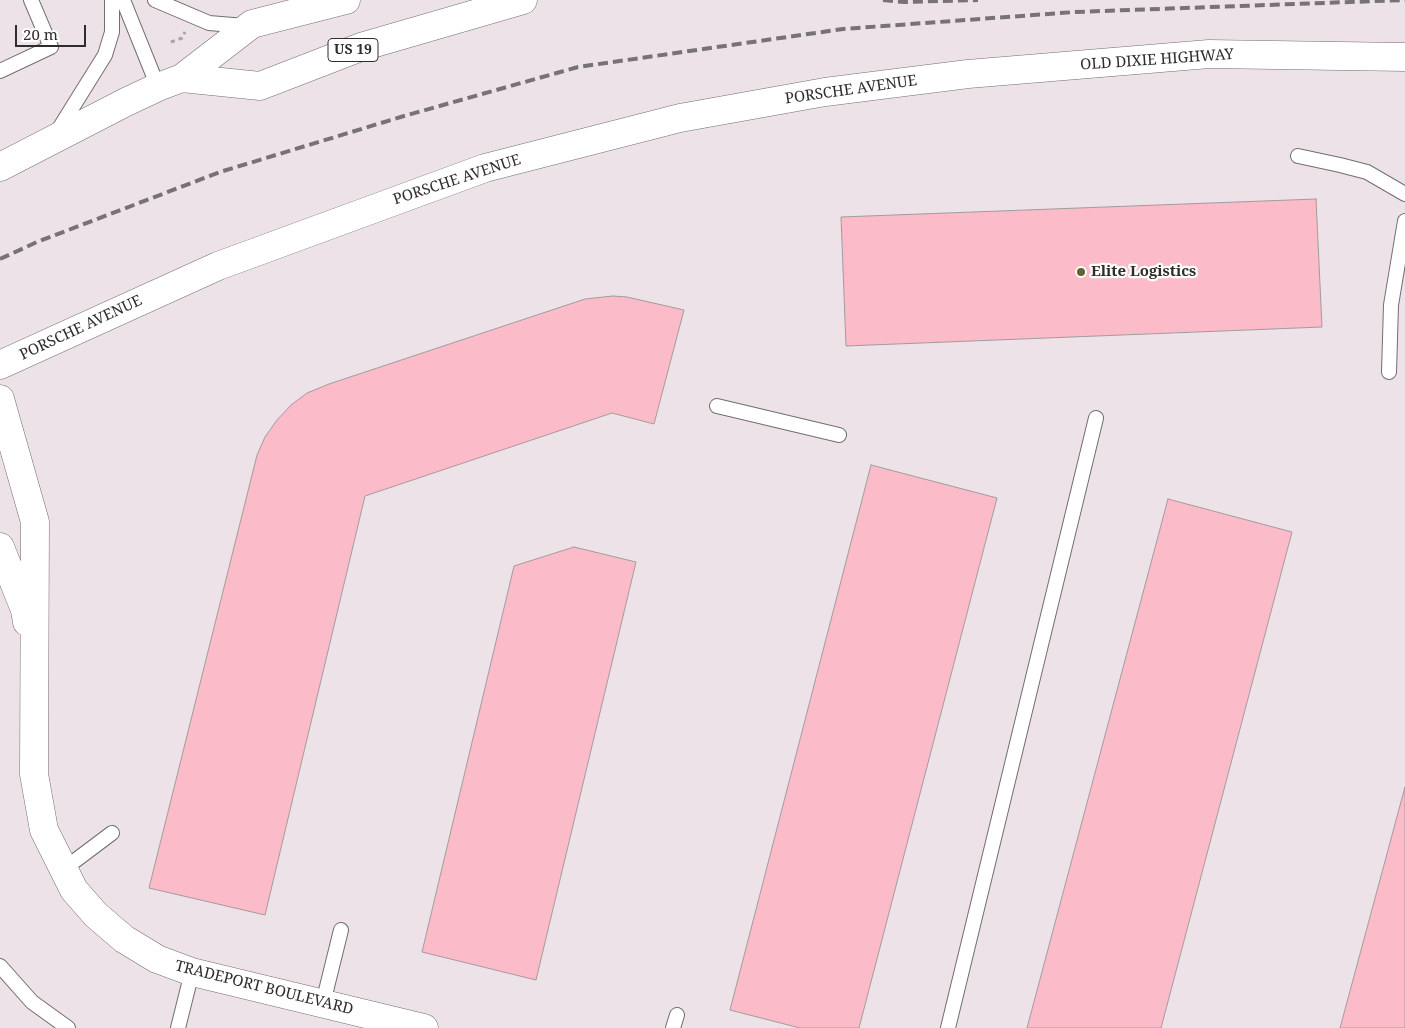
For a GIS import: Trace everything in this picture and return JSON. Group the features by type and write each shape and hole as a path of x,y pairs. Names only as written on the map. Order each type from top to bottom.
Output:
{"street":[{"path":"0,167 170,83 252,24 346,0"},
{"name":"US 19","path":"170,83 260,86 361,47 523,0"},
{"name":"OLD DIXIE HIGHWAY","path":"968,74 1209,54 1405,57"},
{"name":"PORSCHE AVENUE","path":"0,365 218,266 485,168 680,118 825,92 968,74"},
{"name":"TRADEPORT BOULEVARD","path":"0,399 35,522 34,774 44,830 74,890 96,915 124,939 157,959 192,972 424,1028"},
{"name":"TRADEPORT BOULEVARD","path":"0,547 25,610 34,653"}],"lane":[{"path":"0,71 50,47 31,0"},
{"path":"52,140 105,55 112,32 112,0"},
{"path":"123,0 170,83"},
{"path":"155,0 210,23 248,26"},
{"path":"1298,156 1367,172 1405,194"},
{"path":"1389,372 1391,305 1405,221"},
{"path":"717,406 839,435"},
{"path":"948,1028 1096,418"},
{"path":"64,868 112,833"},
{"path":"323,1004 341,930"},
{"path":"0,966 32,1002 68,1028"},
{"path":"178,1028 192,972"}],"path":[{"path":"171,42 182,38 185,32"}],"shaded area":[{"path":"0,0 1405,0 1405,1028 0,1028"}],"building":[{"name":"Elite Logistics","path":"1316,199 1322,327 846,346 841,217"},
{"path":"613,296 627,297 684,310 654,424 612,413 365,496 265,915 149,888 257,455 265,437 277,420 291,405 307,393 329,384 585,299"},
{"path":"871,465 997,498 859,1028 800,1028 730,1010"},
{"path":"1168,499 1292,532 1161,1028 1027,1028"},
{"path":"574,547 636,562 536,980 422,952 514,566"},
{"path":"1405,787 1405,1028 1340,1028"}],"railway":[{"path":"883,0 904,2 978,0"},
{"path":"0,259 37,242 220,172 404,116 578,67 843,29 1075,12 1405,0"}],"place":[{"name":"Elite Logistics","path":"1081,272"}]}
